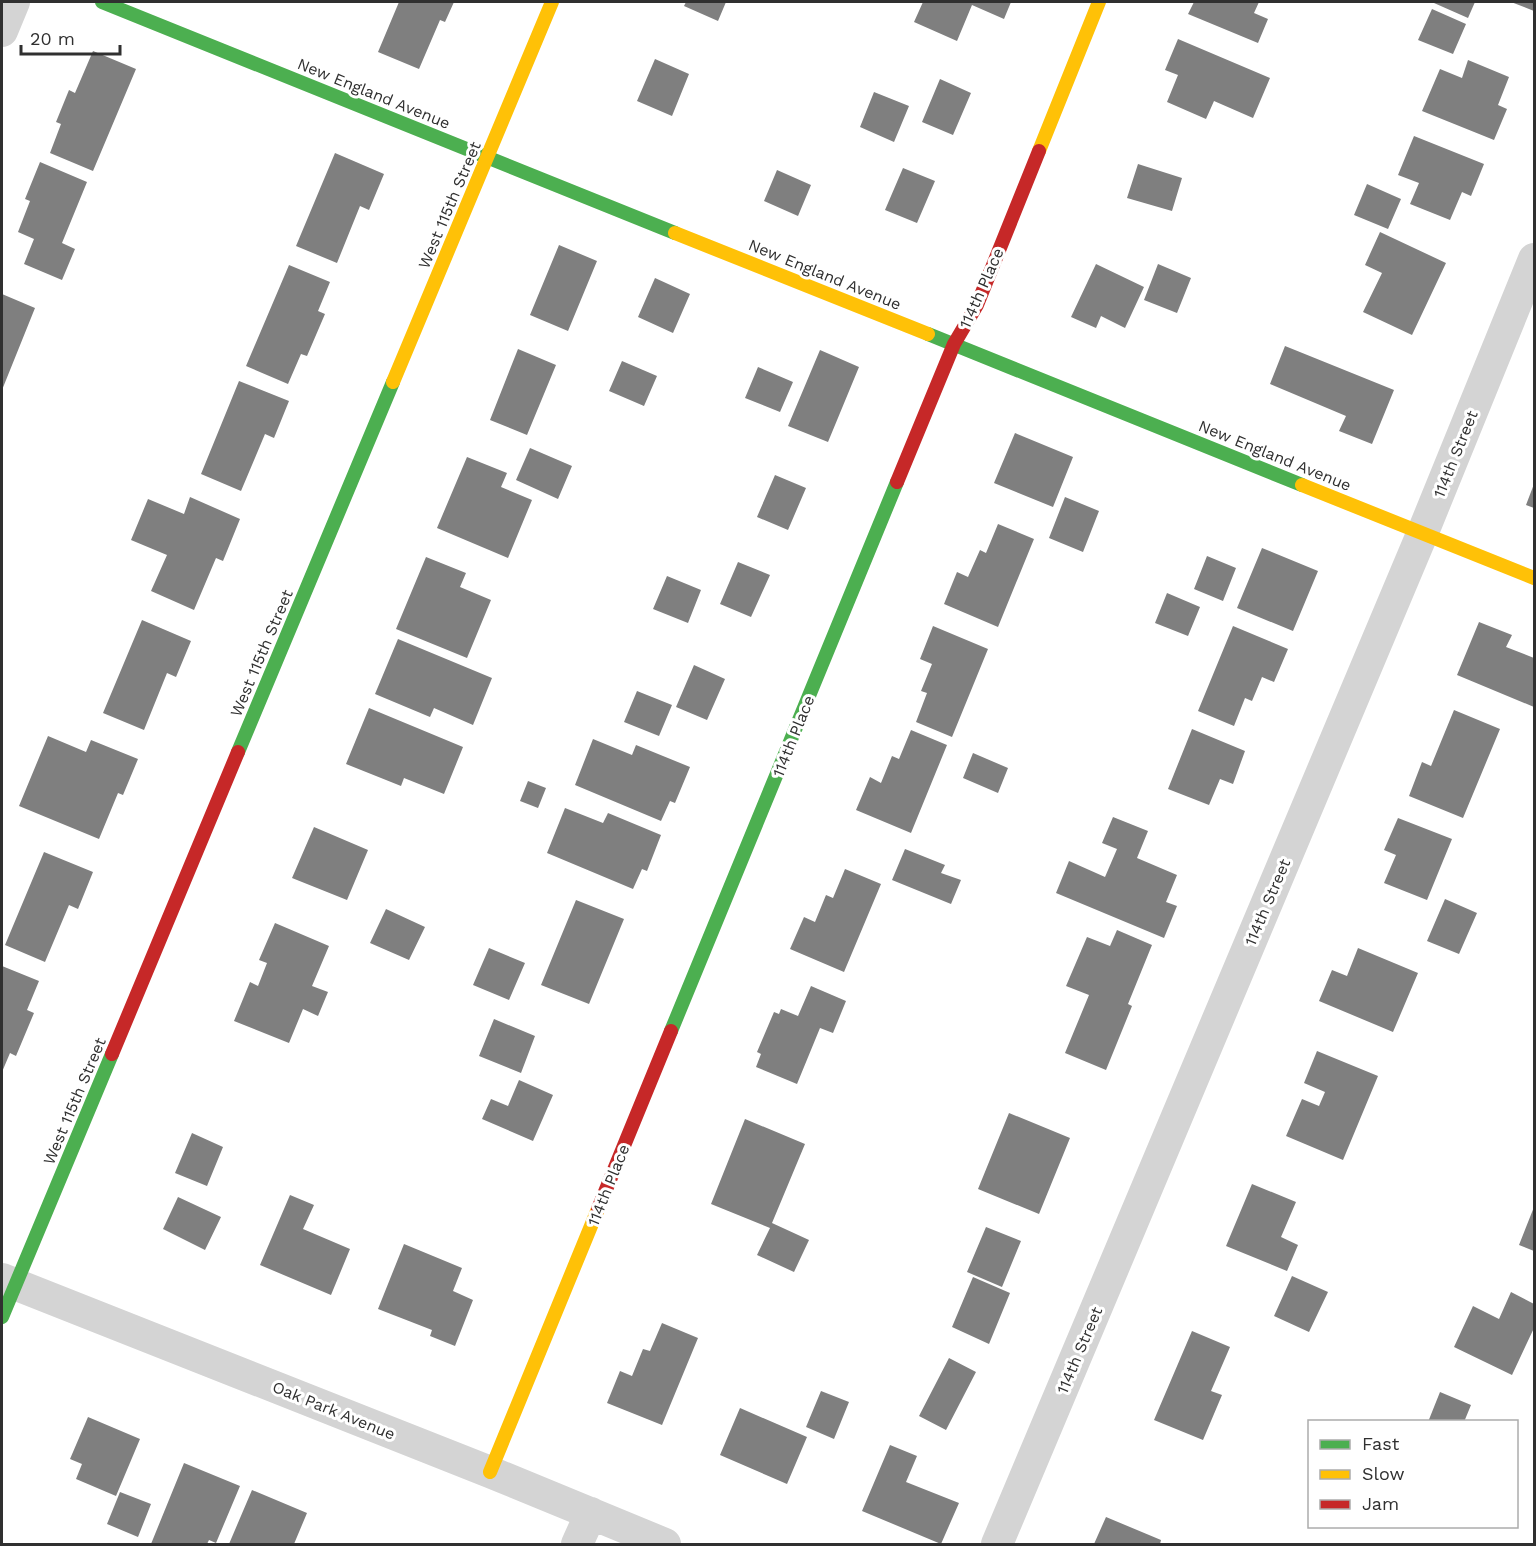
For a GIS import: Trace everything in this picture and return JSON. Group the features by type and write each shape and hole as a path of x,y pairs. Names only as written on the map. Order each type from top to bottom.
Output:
{"street":[{"path":"2,30 14,2"},
{"name":"New England Avenue","path":"102,2 1534,578"},
{"name":"West 115th Street","path":"2,1317 8,1281 552,2"},
{"name":"114th Place","path":"490,1472 954,344 977,305 1099,2"},
{"name":"114th Street","path":"997,1545 1423,532 1534,259"},
{"name":"Oak Park Avenue","path":"8,1281 490,1472 665,1545"},
{"path":"577,1545 591,1513"}],"building":[{"path":"399,2 454,2 445,22 440,20 419,69 378,52"},
{"path":"686,2 726,2 718,21 684,6"},
{"path":"923,2 1011,2 1004,19 972,5 957,41 914,22"},
{"path":"1194,2 1259,2 1254,13 1268,19 1258,43 1188,14"},
{"path":"1434,2 1475,2 1468,18"},
{"path":"1511,2 1534,2 1534,11"},
{"path":"1432,9 1466,24 1453,54 1418,40"},
{"path":"1178,39 1270,78 1253,118 1214,101 1206,119 1167,102 1178,75 1165,70"},
{"path":"93,51 136,69 93,171 50,153 61,124 56,122 69,90 75,93"},
{"path":"655,59 689,74 672,116 637,101"},
{"path":"1468,60 1509,77 1498,105 1507,109 1494,140 1422,111 1440,69 1462,78"},
{"path":"940,79 971,93 953,135 922,122"},
{"path":"874,92 909,106 894,142 860,127"},
{"path":"1414,136 1484,164 1471,196 1462,192 1450,220 1410,204 1419,183 1398,175"},
{"path":"335,153 384,174 369,210 360,206 337,263 296,246"},
{"path":"40,162 87,182 62,243 75,249 62,280 24,264 34,239 18,232 30,201 25,199"},
{"path":"1138,164 1182,178 1172,211 1127,198"},
{"path":"903,168 935,181 917,223 885,210"},
{"path":"777,170 811,185 798,216 764,201"},
{"path":"1367,184 1401,199 1388,229 1354,215"},
{"path":"1380,232 1446,263 1412,335 1363,312 1382,273 1365,265"},
{"path":"559,245 597,261 568,331 530,315"},
{"path":"1096,264 1144,287 1125,328 1101,316 1096,328 1071,317"},
{"path":"1158,264 1191,278 1177,313 1144,300"},
{"path":"289,265 330,282 318,311 325,314 307,356 301,354 288,384 246,366"},
{"path":"655,278 690,294 673,333 638,317"},
{"path":"2,294 35,308 2,390"},
{"path":"1285,346 1394,390 1372,444 1339,431 1346,416 1270,384"},
{"path":"518,349 556,365 527,435 490,420"},
{"path":"820,350 859,367 828,442 788,426"},
{"path":"622,361 657,376 644,406 609,391"},
{"path":"758,367 793,382 780,412 745,398"},
{"path":"239,381 289,401 274,438 265,434 241,491 201,474"},
{"path":"1015,433 1073,457 1053,507 994,483"},
{"path":"530,448 572,466 558,499 516,480"},
{"path":"467,457 507,473 501,487 532,500 508,558 437,528"},
{"path":"775,475 806,488 788,530 757,517"},
{"path":"1534,484 1534,508 1526,505"},
{"path":"190,497 240,519 223,561 216,558 194,610 151,591 167,555 131,540 148,499 184,514"},
{"path":"1065,497 1099,511 1083,552 1049,538"},
{"path":"998,524 1034,539 998,627 944,604 957,572 968,577 980,550 986,553"},
{"path":"1262,548 1318,571 1293,631 1237,608"},
{"path":"1207,556 1236,568 1223,601 1194,589"},
{"path":"426,557 466,573 460,587 491,600 467,658 396,629"},
{"path":"738,562 770,575 751,617 720,604"},
{"path":"667,576 701,590 688,623 653,609"},
{"path":"1167,593 1200,607 1188,636 1155,623"},
{"path":"142,620 191,641 176,677 167,673 144,730 103,713"},
{"path":"1479,622 1512,635 1506,647 1534,658 1534,707 1457,675"},
{"path":"933,626 988,649 952,737 916,722 927,693 921,691 932,664 920,659"},
{"path":"1233,626 1288,649 1274,682 1262,677 1252,701 1245,698 1234,726 1198,711"},
{"path":"398,639 492,678 473,725 434,708 430,717 375,694"},
{"path":"694,665 725,679 707,720 676,707"},
{"path":"637,691 672,705 659,736 624,722"},
{"path":"369,708 463,747 444,794 404,778 401,786 346,764"},
{"path":"1454,710 1500,729 1463,818 1409,796 1422,762 1431,766"},
{"path":"1192,729 1245,751 1233,784 1220,779 1209,805 1168,789"},
{"path":"911,730 947,745 911,833 856,810 870,777 881,783 892,756 899,759"},
{"path":"48,736 86,752 91,740 138,759 123,795 118,793 99,839 19,806"},
{"path":"593,739 632,755 636,745 690,767 675,803 670,801 661,821 575,785"},
{"path":"973,753 1008,768 998,793 963,778"},
{"path":"528,781 546,788 538,808 520,801"},
{"path":"565,808 603,823 608,813 661,835 647,871 642,869 633,889 547,853"},
{"path":"1113,817 1148,831 1137,858 1177,875 1166,902 1177,906 1164,938 1056,893 1069,861 1105,877 1117,849 1102,843"},
{"path":"1398,818 1452,839 1427,900 1384,883 1396,855 1384,850"},
{"path":"314,827 368,850 347,900 292,878"},
{"path":"905,849 945,865 941,873 961,880 951,904 892,880"},
{"path":"44,852 93,872 78,909 69,905 45,962 5,945"},
{"path":"845,869 881,884 844,972 790,949 804,917 815,922 826,895 833,898"},
{"path":"1445,899 1477,913 1459,954 1427,941"},
{"path":"576,900 624,919 589,1004 541,985"},
{"path":"386,909 425,927 409,960 370,943"},
{"path":"275,923 329,946 312,986 328,992 318,1016 303,1009 289,1043 234,1021 250,982 258,986 267,963 259,960"},
{"path":"1117,930 1152,945 1128,1004 1132,1006 1106,1070 1065,1053 1089,995 1066,986 1087,937 1110,946"},
{"path":"489,948 525,963 509,1000 473,985"},
{"path":"1358,948 1418,973 1393,1032 1319,1001 1332,970 1347,976"},
{"path":"2,966 39,981 27,1010 34,1013 16,1056 10,1053 2,1072"},
{"path":"811,986 846,1001 833,1033 820,1028 797,1084 756,1067 761,1054 757,1052 774,1012 779,1014 781,1009 798,1016"},
{"path":"494,1019 535,1036 521,1073 479,1056"},
{"path":"1317,1051 1378,1076 1343,1160 1286,1136 1302,1099 1319,1106 1325,1092 1304,1083"},
{"path":"519,1080 553,1095 533,1141 482,1119 491,1099 508,1106"},
{"path":"1009,1113 1070,1138 1039,1214 978,1189"},
{"path":"745,1119 805,1144 772,1223 809,1240 794,1272 757,1255 770,1228 711,1204"},
{"path":"192,1133 223,1147 207,1186 175,1173"},
{"path":"1252,1184 1296,1202 1281,1237 1298,1245 1287,1271 1226,1246"},
{"path":"290,1195 314,1205 303,1229 350,1249 331,1295 260,1265"},
{"path":"178,1197 221,1217 205,1250 163,1229"},
{"path":"1534,1207 1534,1251 1519,1245"},
{"path":"986,1227 1021,1241 1002,1287 967,1272"},
{"path":"404,1244 462,1268 453,1291 473,1300 455,1346 430,1336 432,1330 378,1309"},
{"path":"1292,1276 1328,1292 1309,1332 1274,1316"},
{"path":"973,1277 1010,1293 989,1344 952,1327"},
{"path":"1511,1292 1534,1304 1534,1328 1512,1375 1454,1347 1473,1306 1499,1319"},
{"path":"662,1323 698,1338 662,1425 607,1403 620,1371 632,1376 643,1349 650,1351"},
{"path":"1192,1331 1230,1347 1211,1391 1222,1395 1203,1440 1154,1420"},
{"path":"949,1358 976,1372 946,1430 919,1416"},
{"path":"821,1391 849,1402 834,1439 806,1427"},
{"path":"1440,1392 1471,1405 1465,1420 1429,1420"},
{"path":"740,1408 807,1437 787,1484 720,1455"},
{"path":"88,1417 140,1439 116,1496 76,1479 82,1464 70,1459"},
{"path":"890,1445 917,1456 906,1482 959,1503 941,1544 862,1511"},
{"path":"184,1463 240,1486 216,1543 209,1540 207,1544 151,1544"},
{"path":"252,1490 307,1513 294,1544 229,1544"},
{"path":"120,1492 151,1504 138,1537 107,1524"},
{"path":"1106,1517 1161,1540 1160,1544 1094,1544"}],"traffic: fast":[{"path":"102,2 675,233"},
{"path":"928,334 1302,485"},
{"path":"238,752 393,382"},
{"path":"671,1031 897,482"},
{"path":"2,1317 112,1054"}],"traffic: slow":[{"path":"393,382 552,2"},
{"path":"1039,151 1099,2"},
{"path":"675,233 928,334"},
{"path":"1302,485 1534,578"},
{"path":"490,1472 598,1209"}],"traffic: jam":[{"path":"897,482 954,344 977,305 1039,151"},
{"path":"112,1054 238,752"},
{"path":"598,1209 671,1031"}]}
